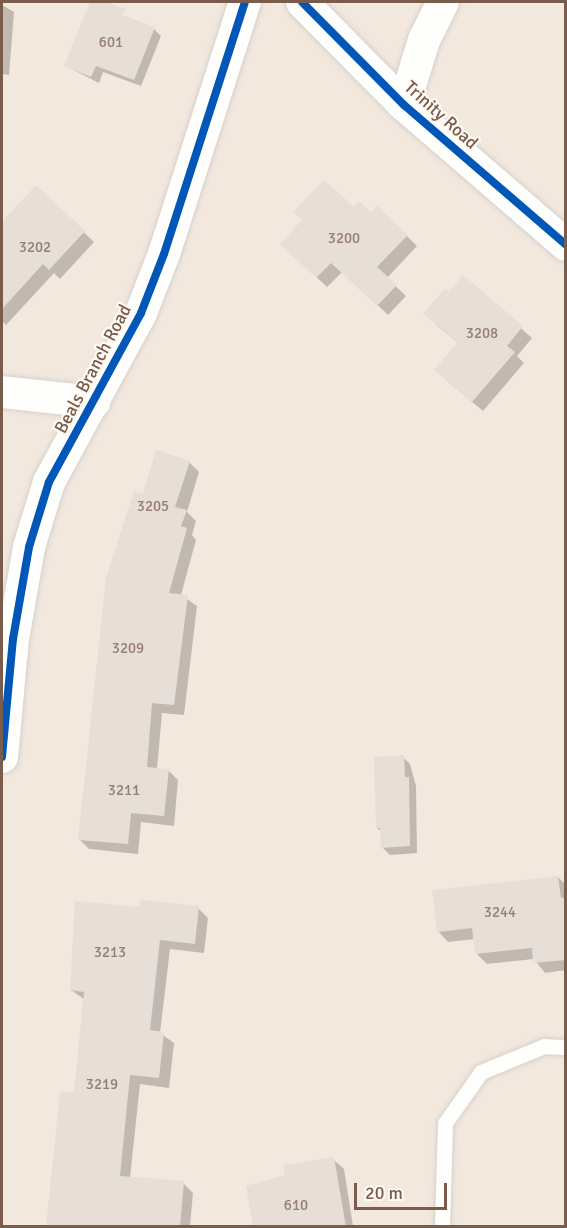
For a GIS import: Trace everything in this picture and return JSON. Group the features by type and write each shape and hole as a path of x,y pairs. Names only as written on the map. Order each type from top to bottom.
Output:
{"street":[{"name":"Beals Branch Road","path":"2,757 13,639 29,547 49,482 141,313 164,254 245,2"},
{"name":"Trinity Road","path":"302,2 404,105 566,245"},
{"path":"404,105 424,39 443,2"},
{"path":"2,392 93,402"}],"lane":[{"path":"442,1227 445,1123 481,1072 544,1046 566,1047"}],"shaded area":[{"path":"2,2 565,2 565,1226 2,1226"}],"building":[{"path":"90,2 107,2 125,9 122,15 155,27 134,80 96,66 91,77 64,66"},
{"path":"324,180 353,206 359,201 371,212 377,206 408,235 377,267 397,285 377,306 331,263 316,278 280,244 302,220 293,212"},
{"path":"36,185 85,231 49,270 43,264 2,309 2,222"},
{"path":"463,275 523,326 507,346 515,352 472,402 434,370 458,342 423,314 445,288 449,292"},
{"path":"156,450 190,461 175,507 187,510 181,526 187,528 169,593 188,595 174,705 152,703 147,767 169,769 164,816 131,813 128,844 78,840 106,578 134,491 143,494"},
{"path":"404,755 405,777 409,777 410,846 381,848 380,828 376,828 374,757"},
{"path":"558,876 561,898 566,897 566,960 533,963 532,948 475,954 472,928 437,932 432,890"},
{"path":"140,900 199,906 195,944 160,940 150,1030 164,1032 159,1078 130,1075 120,1176 184,1181 180,1227 46,1227 60,1091 74,1092 84,992 70,990 75,901 140,907"},
{"path":"334,1157 346,1227 253,1227 246,1186 285,1175 283,1165"}],"cycle path":[{"path":"2,757 13,639 29,547 49,482 141,313 164,254 245,2"},
{"path":"302,2 404,105 566,245"}]}
